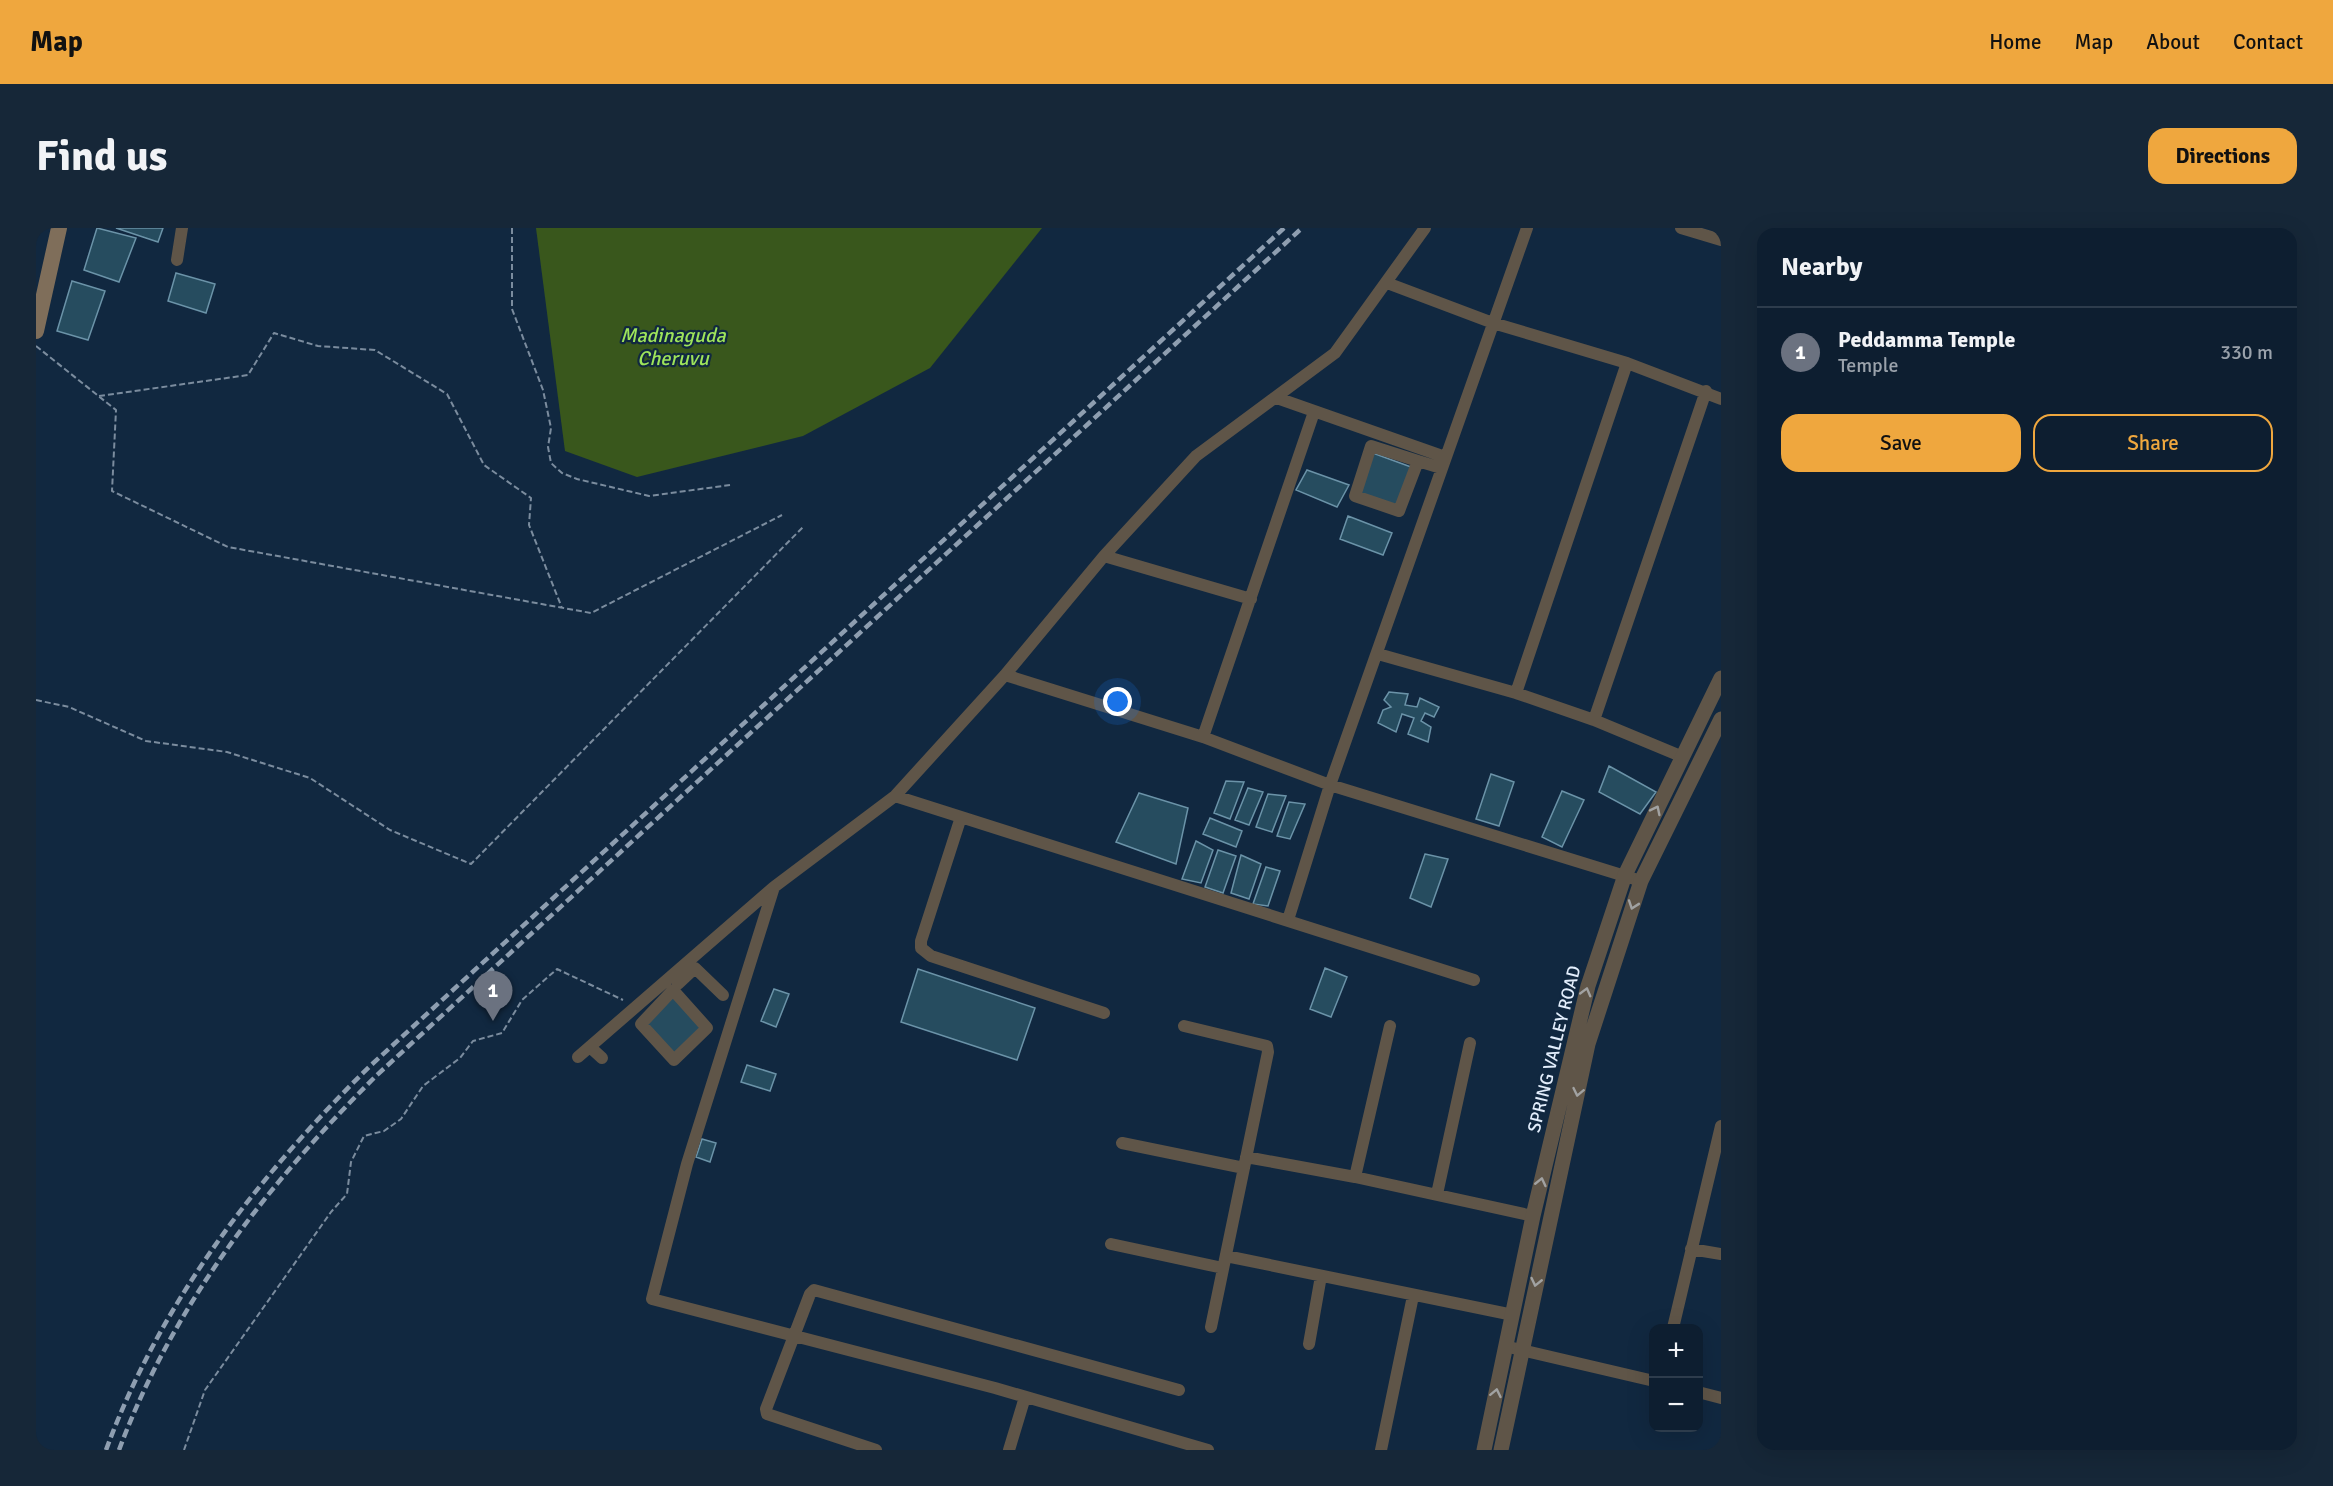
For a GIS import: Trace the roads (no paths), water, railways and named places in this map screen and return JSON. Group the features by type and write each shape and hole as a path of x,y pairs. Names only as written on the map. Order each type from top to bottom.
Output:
{"main road":[{"path":"36,283 48,228"},
{"path":"36,331 59,228"}],"street":[{"path":"177,260 182,228"},
{"path":"672,985 707,1028 675,1059 671,1059 641,1026 672,985 774,887 896,796 1005,675 1104,556 1196,456 1335,353 1425,228"},
{"path":"1288,920 1330,785 1527,228"},
{"path":"1681,228 1721,240"},
{"path":"1387,283 1493,322 1627,363 1721,399"},
{"path":"1516,693 1627,363"},
{"path":"1594,720 1706,392"},
{"path":"1277,398 1386,443 1418,460 1443,462"},
{"path":"1203,737 1314,412"},
{"path":"1418,460 1400,511 1356,498 1354,493 1370,447 1386,443 1443,462"},
{"path":"1104,556 1251,599"},
{"path":"1378,654 1516,693 1594,720 1683,757"},
{"path":"1005,675 1203,737 1330,785 1641,881"},
{"name":"SPRING VALLEY ROAD","path":"1501,1450 1514,1348 1513,1316 1533,1216 1586,994 1624,875 1721,678"},
{"name":"SPRING VALLEY ROAD","path":"1484,1450 1514,1348 1588,1044 1641,881 1721,719"},
{"path":"896,796 1474,980"},
{"path":"961,817 921,941 924,953 1104,1013"},
{"path":"774,887 687,1164 652,1299 1025,1397 1208,1450"},
{"path":"692,964 723,995"},
{"path":"578,1057 639,1004 672,985"},
{"path":"639,1004 651,1013"},
{"path":"1184,1026 1266,1046 1267,1058 1211,1327"},
{"path":"1355,1177 1390,1026"},
{"path":"612,1028 622,1038"},
{"path":"1437,1194 1470,1043"},
{"path":"590,1047 602,1058"},
{"path":"1674,1324 1721,1126"},
{"path":"1122,1143 1355,1177 1533,1216"},
{"path":"1111,1245 1321,1276 1513,1316"},
{"path":"1691,1249 1721,1254"},
{"path":"1309,1344 1321,1276"},
{"path":"876,1450 767,1414 766,1409 793,1337 810,1294 814,1290 822,1290 1078,1364 1179,1390"},
{"path":"1381,1450 1413,1296"},
{"path":"1514,1348 1649,1380"},
{"path":"1703,1393 1721,1398"},
{"path":"1009,1450 1025,1397"}],"water":[{"name":"Madinaguda Cheruvu","path":"536,228 1042,228 930,368 803,436 637,477 565,451"}],"railway":[{"path":"106,1450 128,1395 184,1292 251,1197 328,1109 369,1067 1284,228"},
{"path":"119,1450 141,1397 167,1345 196,1296 227,1249 262,1203 337,1116 377,1075 1302,228"}],"place":[{"name":"Peddamma Temple","path":"493,1021"}]}
